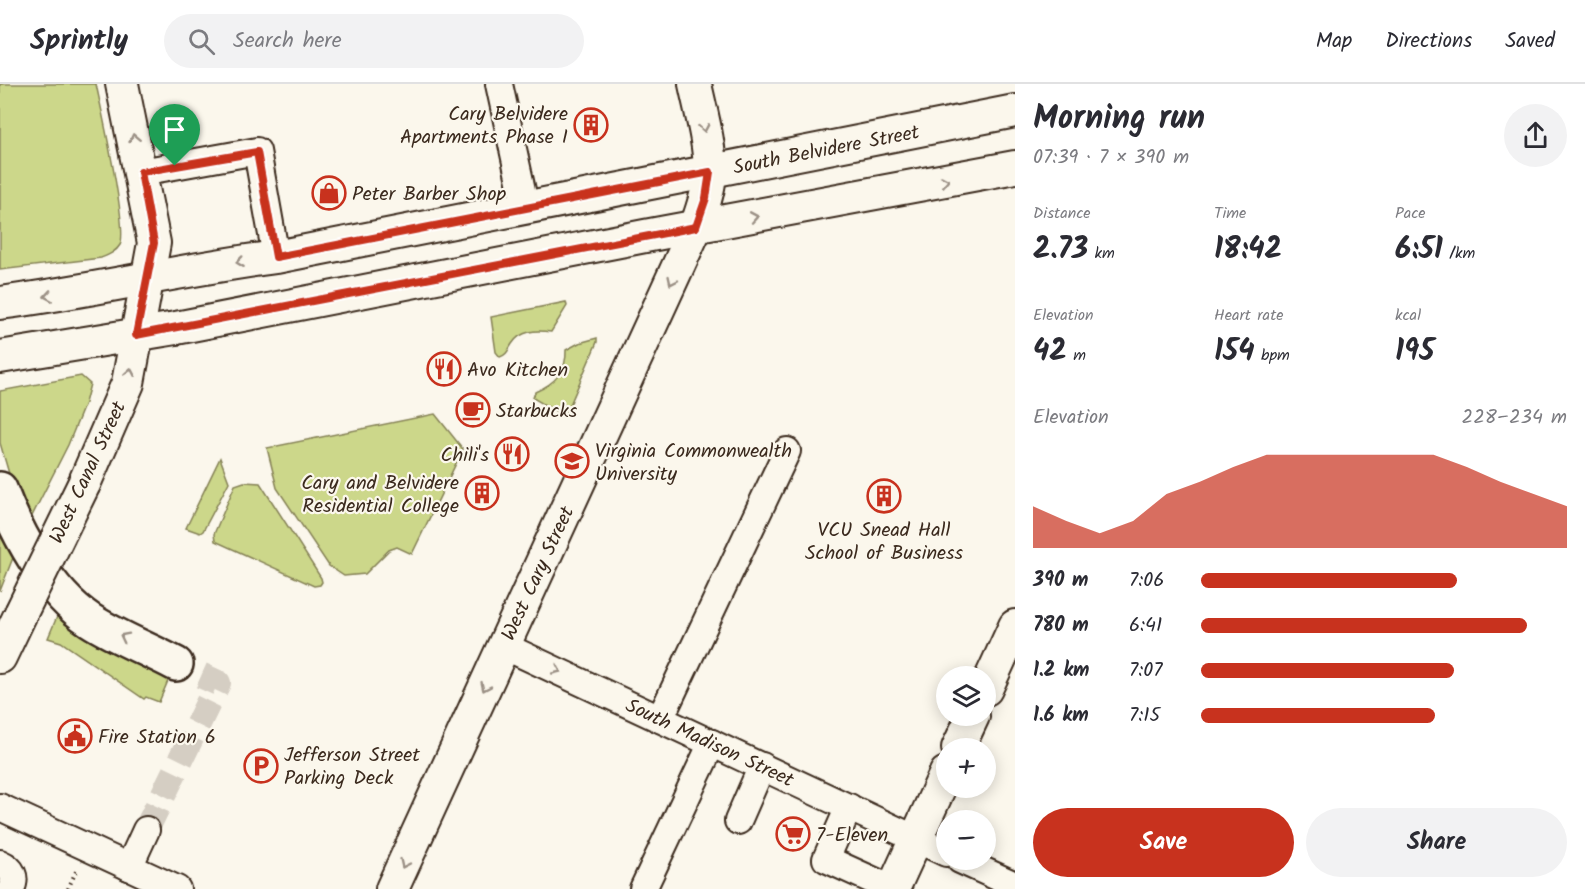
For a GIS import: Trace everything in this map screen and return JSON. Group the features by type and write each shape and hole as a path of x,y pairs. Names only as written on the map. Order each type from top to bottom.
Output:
{"highway":[{"path":"0,489 30,551 58,591 89,619 176,664"}],"main road":[{"name":"West Canal Street","path":"0,657 84,484 128,383 154,243 122,84"},
{"name":"West Cary Street","path":"392,889 696,227 706,198 710,172 695,84"},
{"name":"South Belvidere Street","path":"5,303 110,287 209,266 276,257 1015,111"},
{"path":"4,356 136,335 1015,167"},
{"path":"996,667 1015,626"},
{"path":"892,889 936,795"}],"street":[{"path":"499,84 526,208"},
{"path":"141,172 257,152 276,257"},
{"path":"660,719 787,451"},
{"name":"South Madison Street","path":"504,646 936,848"},
{"path":"644,889 712,743"},
{"path":"738,821 762,766"},
{"path":"0,807 177,889"},
{"path":"849,807 826,859 892,889"},
{"path":"129,867 146,830"},
{"path":"0,863 13,872 15,881 11,889"},
{"path":"982,870 1015,885"}],"path":[{"path":"68,889 79,866"}],"green space":[{"path":"0,84 96,84 121,217 120,245 114,251 101,258 0,270"},
{"path":"566,302 567,306 551,332 534,331 524,334 516,339 504,355 500,357 496,352 491,317"},
{"path":"597,338 569,407 562,415 533,398 535,392 548,385 562,371 566,350 579,343"},
{"path":"81,376 90,384 85,403 68,445 30,520 10,477 0,443 0,391"},
{"path":"435,414 463,449 412,554 397,547 389,550 365,574 344,576 329,566 277,488 267,448"},
{"path":"220,458 229,482 203,531 200,533 186,528"},
{"path":"244,482 260,483 321,578 320,585 314,586 215,541 214,534 235,485"},
{"path":"0,529 14,555 0,591"},
{"path":"59,612 170,676 159,702 146,697 144,699 61,642 48,638"}],"tunnel":[{"path":"146,830 218,683 176,664"}],"place":[{"name":"Cary Belvidere Apartments Phase I","path":"591,125"},
{"name":"Peter Barber Shop","path":"329,193"},
{"name":"Avo Kitchen","path":"444,369"},
{"name":"Starbucks","path":"473,410"},
{"name":"Chili's","path":"512,454"},
{"name":"Virginia Commonwealth University","path":"572,461"},
{"name":"Cary and Belvidere Residential College","path":"482,493"},
{"name":"VCU Snead Hall School of Business","path":"884,496"},
{"name":"Fire Station 6","path":"75,736"},
{"name":"Jefferson Street Parking Deck","path":"261,766"},
{"name":"7-Eleven","path":"793,834"}],"route":[{"path":"257,152 276,257 710,172 706,198 696,227 136,335 154,243 141,172 175,166 257,152"}]}
